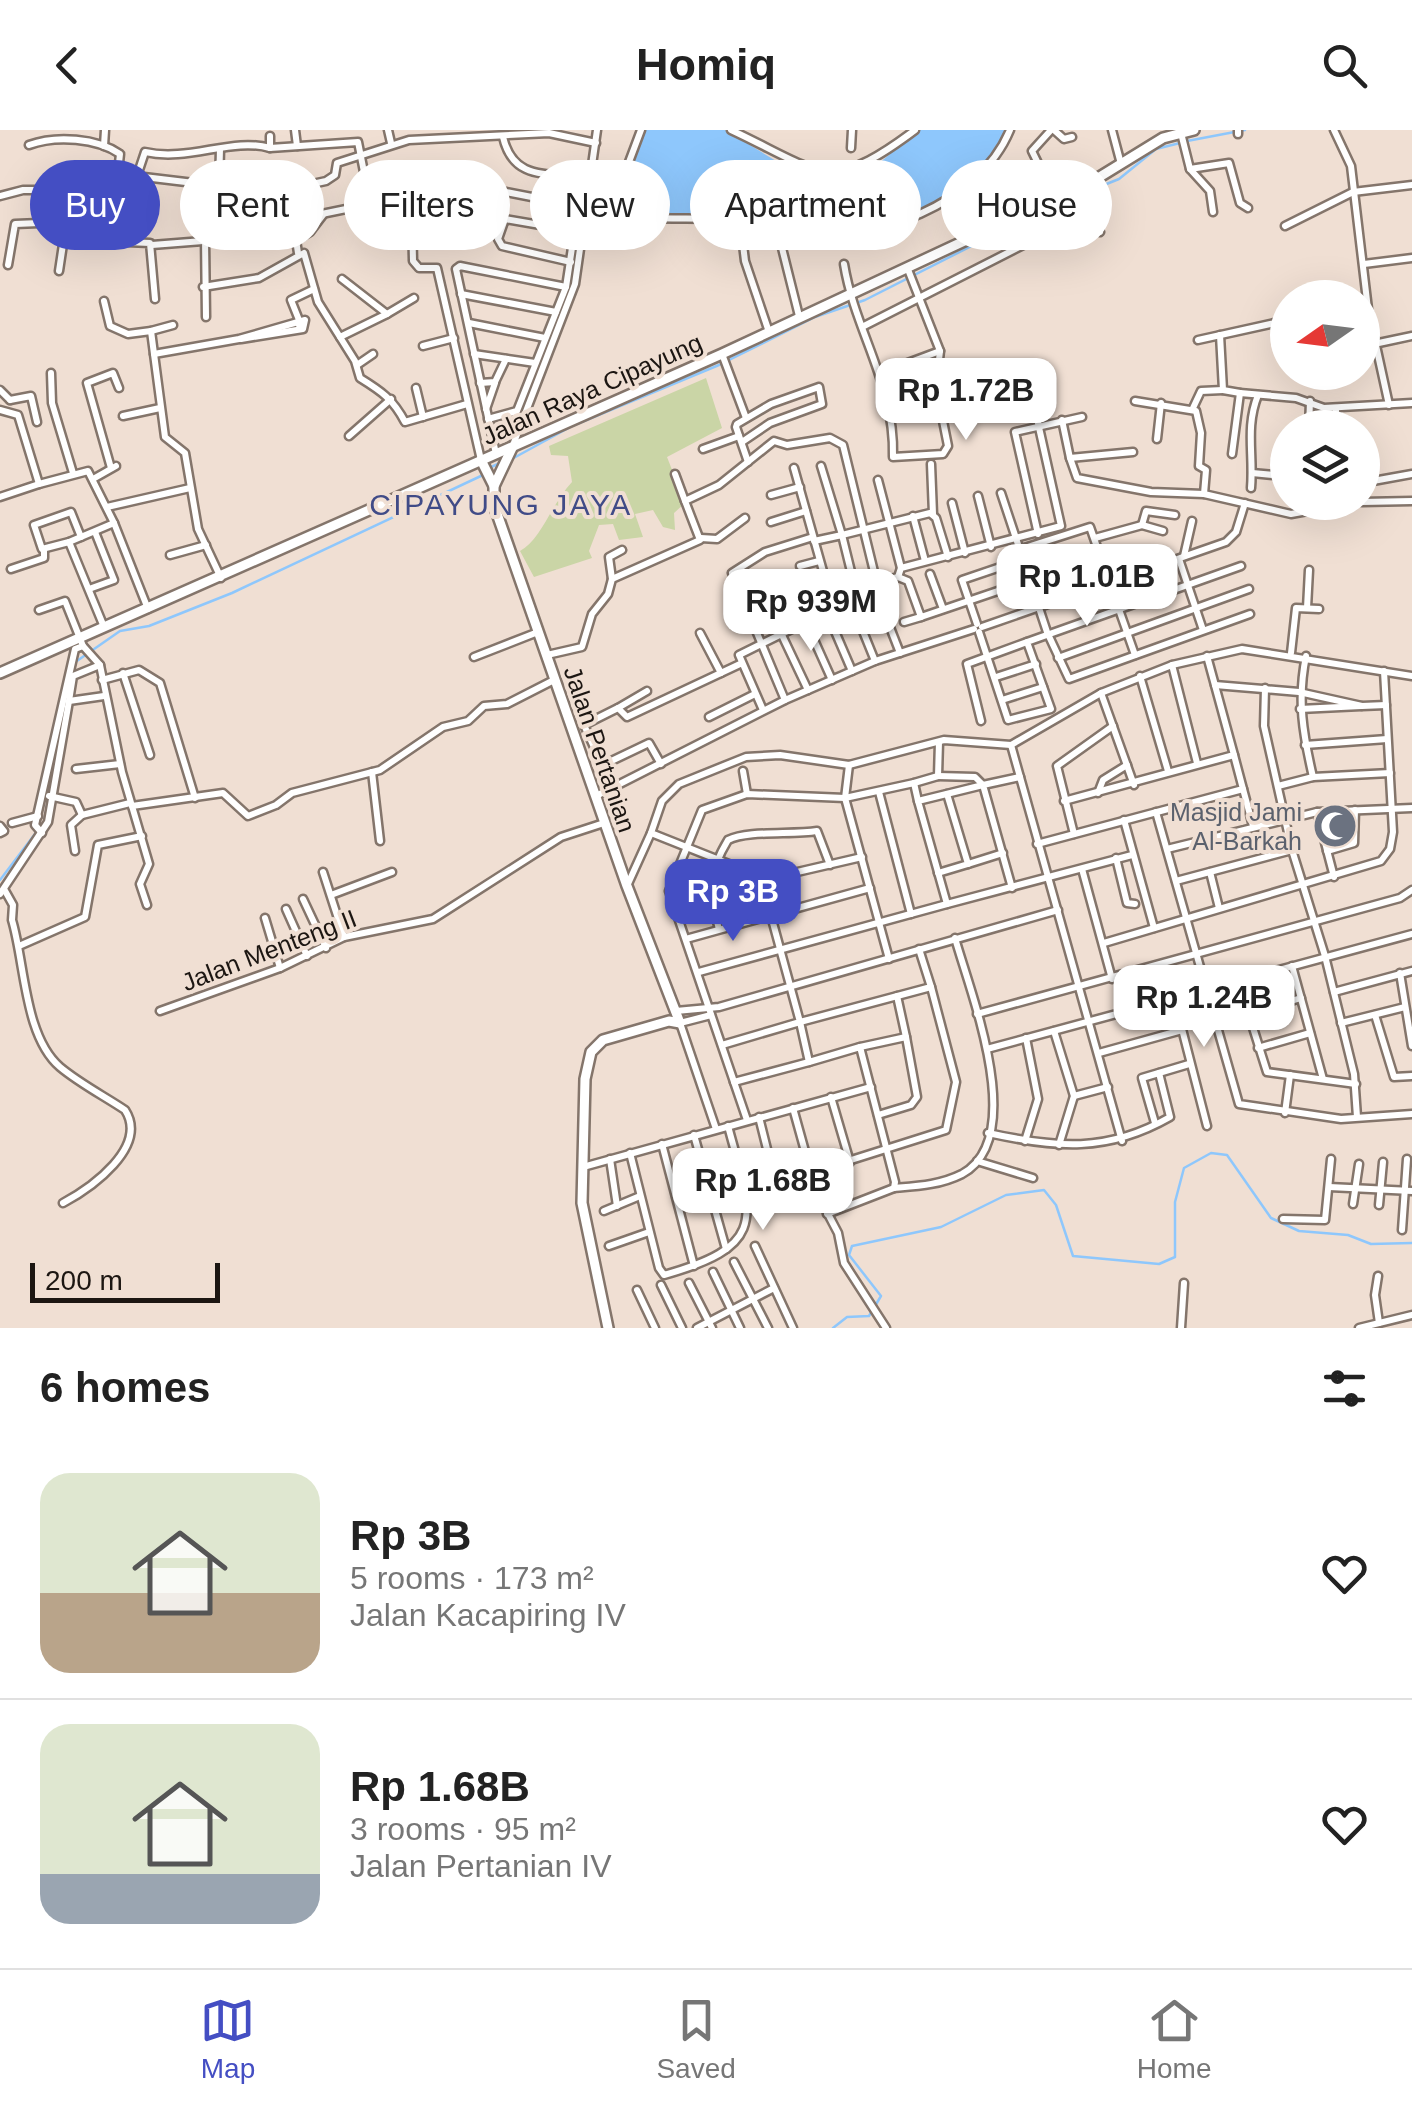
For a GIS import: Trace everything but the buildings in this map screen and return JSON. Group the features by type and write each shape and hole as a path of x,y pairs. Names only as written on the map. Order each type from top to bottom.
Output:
{"main road":[{"name":"Jalan Raya Cipayung","path":"1112,171 1162,134 1183,140 1193,130"},
{"name":"Jalan Raya Cipayung","path":"0,673 82,646 104,628 484,467 496,454 510,452 722,356 850,292 949,250"},
{"path":"494,486 510,452"},
{"name":"Jalan Pertanian","path":"484,467 494,486 494,505 554,680 675,1018"},
{"path":"608,1328 584,1229 580,1168 584,1079 591,1052 603,1040 675,1018"}],"street":[{"path":"104,146 105,130"},
{"path":"295,130 297,146"},
{"path":"388,130 391,144"},
{"path":"593,160 597,130"},
{"path":"731,130 805,168 851,172 915,130"},
{"path":"754,142 760,130"},
{"path":"851,148 852,130"},
{"path":"921,214 974,181 1010,130"},
{"path":"1036,160 1032,151 1053,130 1064,139 1072,136"},
{"path":"1112,130 1121,164"},
{"path":"1334,130 1351,166 1366,280"},
{"path":"628,131 639,133 629,160"},
{"path":"324,181 334,177 337,163 391,144 549,133 596,143"},
{"path":"270,136 270,148"},
{"path":"502,137 508,157 522,168 530,169"},
{"path":"30,144 62,140 104,146 119,152 117,160"},
{"path":"1183,140 1190,169 1210,192 1213,212"},
{"path":"143,160 146,152 184,157 220,148 358,142 364,160"},
{"path":"220,148 220,160"},
{"path":"1190,169 1229,163 1240,203 1248,208"},
{"path":"1284,226 1354,192 1412,186"},
{"path":"0,196 30,190"},
{"path":"324,214 344,209"},
{"path":"530,223 504,219 498,239 502,246 571,262"},
{"path":"8,265 14,224 30,223"},
{"path":"58,270 62,250"},
{"path":"152,250 155,298"},
{"path":"203,250 206,318"},
{"path":"298,250 298,254"},
{"path":"412,250 412,260 419,268 437,268 484,467"},
{"path":"487,415 517,411 566,286 572,250"},
{"path":"510,452 574,284 579,250"},
{"path":"744,250 769,332"},
{"path":"782,250 800,316"},
{"path":"864,326 1014,250"},
{"path":"203,287 258,278 304,253 314,288 357,365 360,378 392,399 405,422 467,404"},
{"path":"1364,264 1412,258"},
{"path":"844,264 850,292 881,373 893,422 894,456 944,454 948,446 936,386 940,351 908,270"},
{"path":"496,454 456,269 460,266 566,286"},
{"path":"342,279 387,314"},
{"path":"154,354 299,324 292,300 314,288"},
{"path":"461,294 556,312"},
{"path":"340,336 414,298"},
{"path":"104,301 110,326 128,334 174,325"},
{"path":"468,323 545,338"},
{"path":"1198,340 1270,324"},
{"path":"151,331 168,444 184,453 206,545 222,578"},
{"path":"1220,335 1223,390"},
{"path":"1380,343 1412,336"},
{"path":"422,346 454,338"},
{"path":"881,373 940,351"},
{"path":"357,365 373,354"},
{"path":"474,354 536,364"},
{"path":"722,356 746,418"},
{"path":"487,415 495,382 506,359"},
{"path":"1380,368 1389,405"},
{"path":"51,372 52,403 73,473"},
{"path":"94,480 114,467 87,383 113,372 118,388"},
{"path":"480,384 495,382"},
{"path":"704,450 740,439 770,422 824,402 819,387 737,424 740,439 748,462"},
{"path":"416,388 423,418"},
{"path":"0,390 10,400 40,484"},
{"path":"1193,408 1202,390 1310,401 1336,408 1412,403"},
{"path":"1232,454 1240,393"},
{"path":"1251,488 1248,428 1258,396"},
{"path":"10,400 32,397 38,422"},
{"path":"349,436 392,399"},
{"path":"1135,401 1193,408"},
{"path":"1310,401 1310,410"},
{"path":"1157,439 1161,404"},
{"path":"123,416 160,408"},
{"path":"1193,408 1200,421 1204,494"},
{"path":"0,410 13,411"},
{"path":"1038,534 1015,432 1038,423 1082,417"},
{"path":"1062,420 1070,458 1080,481 1158,493 1204,494 1270,509"},
{"path":"901,568 1015,541 1062,524 1038,423"},
{"path":"686,501 719,485 774,441 787,445 830,438 841,442 877,584"},
{"path":"1070,458 1133,452"},
{"path":"930,464 933,514 948,557"},
{"path":"762,710 740,664 741,653 806,622 854,609 859,604 821,466"},
{"path":"794,468 827,593 856,590 898,576 908,581 921,617"},
{"path":"0,497 85,469 114,523 148,610"},
{"path":"1252,473 1270,475"},
{"path":"675,474 701,538"},
{"path":"1380,480 1412,474"},
{"path":"878,480 901,568 898,576"},
{"path":"771,495 800,487"},
{"path":"106,507 190,488"},
{"path":"1001,493 1048,635 1071,680 1250,614"},
{"path":"978,496 991,547"},
{"path":"1380,502 1412,501"},
{"path":"952,502 964,554"},
{"path":"596,796 762,710 852,671 1229,540 1245,504"},
{"path":"1142,525 1146,511 1175,515"},
{"path":"771,522 806,512"},
{"path":"11,569 44,558 34,525 65,513 75,515 81,538"},
{"path":"785,700 732,576 764,552 933,514"},
{"path":"913,516 925,561"},
{"path":"612,580 701,538 717,539 745,518"},
{"path":"1192,521 1181,559 1203,630"},
{"path":"44,550 114,523"},
{"path":"1096,538 1142,525 1163,531"},
{"path":"1021,549 1087,527 1096,538 1135,655"},
{"path":"89,589 114,580 94,532"},
{"path":"68,542 104,628"},
{"path":"170,556 206,545"},
{"path":"547,655 582,647 592,614 608,594 612,580 608,558 622,550"},
{"path":"904,622 1099,554"},
{"path":"1024,558 962,579 1008,720 1052,709 1027,642"},
{"path":"800,566 819,561"},
{"path":"981,721 966,670 971,662 1241,566"},
{"path":"1307,608 1309,570"},
{"path":"930,574 943,609"},
{"path":"1058,658 1248,589"},
{"path":"879,599 900,653"},
{"path":"39,610 65,601 82,646 100,665 120,764 150,866 140,884 147,905"},
{"path":"1290,653 1295,610 1319,608"},
{"path":"854,609 875,662"},
{"path":"828,615 852,671"},
{"path":"806,622 832,680"},
{"path":"474,657 538,631"},
{"path":"700,633 721,673"},
{"path":"782,633 808,690"},
{"path":"39,831 38,816 47,795 82,646"},
{"path":"627,886 662,801 679,784 746,757 780,755 849,765 938,742 1011,745 1100,693 1140,676 1206,655 1242,649 1290,653 1412,676"},
{"path":"1206,655 1253,826"},
{"path":"1306,656 1298,692 1313,777"},
{"path":"618,708 627,717 740,664"},
{"path":"996,677 1036,664"},
{"path":"63,1203 116,1163 129,1138 130,1118 125,1110 58,1066 48,1052 30,1012 13,905 2,892 48,822 47,795 74,676 100,665"},
{"path":"1172,665 1197,764"},
{"path":"102,680 143,670 160,683 195,798"},
{"path":"1104,943 1381,861 1390,849 1391,808 1384,671"},
{"path":"122,673 150,754"},
{"path":"1140,676 1168,771"},
{"path":"75,851 71,825 82,815 227,794 245,816 276,805 292,793 372,772 443,727 468,721 484,706 507,704 554,680"},
{"path":"1216,685 1298,692 1362,706"},
{"path":"1002,700 1043,687"},
{"path":"1265,688 1264,726 1292,850 1326,956 1356,1084 1357,1117"},
{"path":"613,789 584,725 648,691"},
{"path":"1100,693 1134,784"},
{"path":"709,717 755,694"},
{"path":"69,701 104,696"},
{"path":"1300,710 1386,705"},
{"path":"1074,834 1058,762 1112,726"},
{"path":"1305,744 1387,740"},
{"path":"603,765 649,742 661,764"},
{"path":"938,742 938,776"},
{"path":"1011,745 1122,1141"},
{"path":"1064,801 1234,755"},
{"path":"76,770 120,764"},
{"path":"849,765 845,798 889,958"},
{"path":"1098,793 1102,780 1126,765"},
{"path":"742,770 747,794"},
{"path":"372,772 380,841"},
{"path":"1278,786 1313,777 1390,773"},
{"path":"747,1120 669,891 702,810 747,794 845,798 938,776 975,777 984,786 1012,888"},
{"path":"918,801 1020,777"},
{"path":"914,782 947,904"},
{"path":"1037,844 1243,789"},
{"path":"879,792 910,914"},
{"path":"946,794 968,864"},
{"path":"47,795 76,802 82,815"},
{"path":"1168,849 1317,812 1412,808"},
{"path":"1327,851 1354,843 1355,810"},
{"path":"1156,812 1237,1101 1285,1114 1412,1114"},
{"path":"1317,812 1334,877"},
{"path":"12,823 38,816"},
{"path":"1124,820 1154,928"},
{"name":"Jalan Menteng II","path":"160,1011 280,968 344,937 433,919 561,837 606,822"},
{"path":"719,929 708,893 716,860 728,840 740,835 817,832 830,865"},
{"path":"652,833 767,879 862,856"},
{"path":"19,946 85,917 98,845 142,836"},
{"path":"1176,881 1292,850"},
{"path":"938,873 1004,853"},
{"path":"699,972 1132,854"},
{"path":"1116,858 1127,903 1134,904"},
{"path":"1082,868 1112,978"},
{"path":"323,872 344,937"},
{"path":"331,895 392,872"},
{"path":"1210,872 1219,908"},
{"path":"767,879 770,916 809,1062"},
{"path":"686,939 870,888"},
{"path":"977,1014 1400,898 1412,890"},
{"path":"304,899 326,948"},
{"path":"286,909 307,956"},
{"path":"675,1018 708,1004 719,1006 1058,910"},
{"path":"265,918 280,968"},
{"path":"987,1049 1412,934"},
{"path":"827,1214 894,1188 933,1185 965,1172 977,1161 988,1133 995,1084 954,938"},
{"path":"810,1172 942,1134 953,1108 956,1082 919,949"},
{"path":"1292,966 1323,1079"},
{"path":"1334,992 1412,970"},
{"path":"1400,973 1412,1046"},
{"path":"722,1046 931,987"},
{"path":"878,1115 912,1105 917,1097 897,996"},
{"path":"1174,998 1207,1126"},
{"path":"1214,1024 1302,998"},
{"path":"675,1018 712,1015 719,1006"},
{"path":"1341,1023 1404,1007"},
{"path":"1249,1015 1264,1070 1356,1084"},
{"path":"1375,1015 1394,1077 1412,1076"},
{"path":"675,1018 716,1129"},
{"path":"1099,1053 1182,1030"},
{"path":"1054,1031 1074,1096 1060,1144"},
{"path":"1258,1048 1310,1033"},
{"path":"734,1082 906,1037"},
{"path":"1025,1142 1038,1099 1026,1038"},
{"path":"860,1047 894,1188"},
{"path":"1155,1123 1141,1081 1189,1064"},
{"path":"988,1133 1025,1142 1122,1141 1170,1115 1159,1073"},
{"path":"1285,1114 1290,1076"},
{"path":"1074,1096 1108,1086"},
{"path":"580,1168 871,1087"},
{"path":"831,1097 850,1162"},
{"path":"793,1108 810,1172 838,1233 847,1269 872,1300 886,1328"},
{"path":"759,1118 774,1177"},
{"path":"630,1152 649,1232 664,1275 694,1266 741,1236 750,1210 728,1126"},
{"path":"694,1135 726,1249"},
{"path":"662,1144 694,1266"},
{"path":"610,1158 617,1206"},
{"path":"1283,1219 1325,1220 1331,1159"},
{"path":"1402,1230 1408,1191 1407,1160"},
{"path":"977,1161 1033,1178"},
{"path":"1379,1205 1383,1162"},
{"path":"1353,1204 1360,1164"},
{"path":"1329,1188 1408,1191"},
{"path":"604,1211 640,1196"},
{"path":"608,1246 649,1232"},
{"path":"754,1246 793,1328"},
{"path":"734,1262 768,1328"},
{"path":"713,1272 740,1328"},
{"path":"1378,1276 1374,1295 1379,1324"},
{"path":"689,1282 710,1325"},
{"path":"1181,1328 1184,1283"},
{"path":"661,1285 682,1328"},
{"path":"697,1328 710,1325 774,1288"},
{"path":"636,1290 656,1328"},
{"path":"1359,1328 1412,1315"}],"green space":[{"path":"706,378 722,428 667,457 685,503 674,513 675,530 663,527 653,510 635,514 643,537 619,540 613,524 599,525 589,551 592,558 534,577 520,551 534,539 572,482 568,456 551,455 549,446"}],"water":[{"path":"644,130 725,130 775,160 690,160 690,217 670,216 670,160 632,160"},
{"path":"919,130 1007,130 986,160 941,160 941,198 921,210 921,160 883,160"}],"waterway":[{"path":"1187,141 1245,130"},
{"path":"510,460 572,426 719,365 815,317 865,300 999,232 1036,217 1053,217 1089,191 1119,179 1156,149 1180,143"},
{"path":"487,469 502,462"},
{"path":"74,663 120,631 149,626 232,593 483,475"},
{"path":"0,880 44,822 53,773"},
{"path":"833,1328 847,1317 869,1316 881,1296 849,1255 852,1246 941,1227 1006,1195 1044,1190 1056,1205 1073,1256 1159,1264 1175,1257 1175,1202 1184,1168 1211,1153 1227,1155 1271,1218 1299,1231 1348,1235 1371,1244 1412,1243"}],"place":[{"name":"Masjid Jami Al-Barkah","path":"1335,826"}],"district":[{"name":"CIPAYUNG JAYA","path":"501,505"}]}
